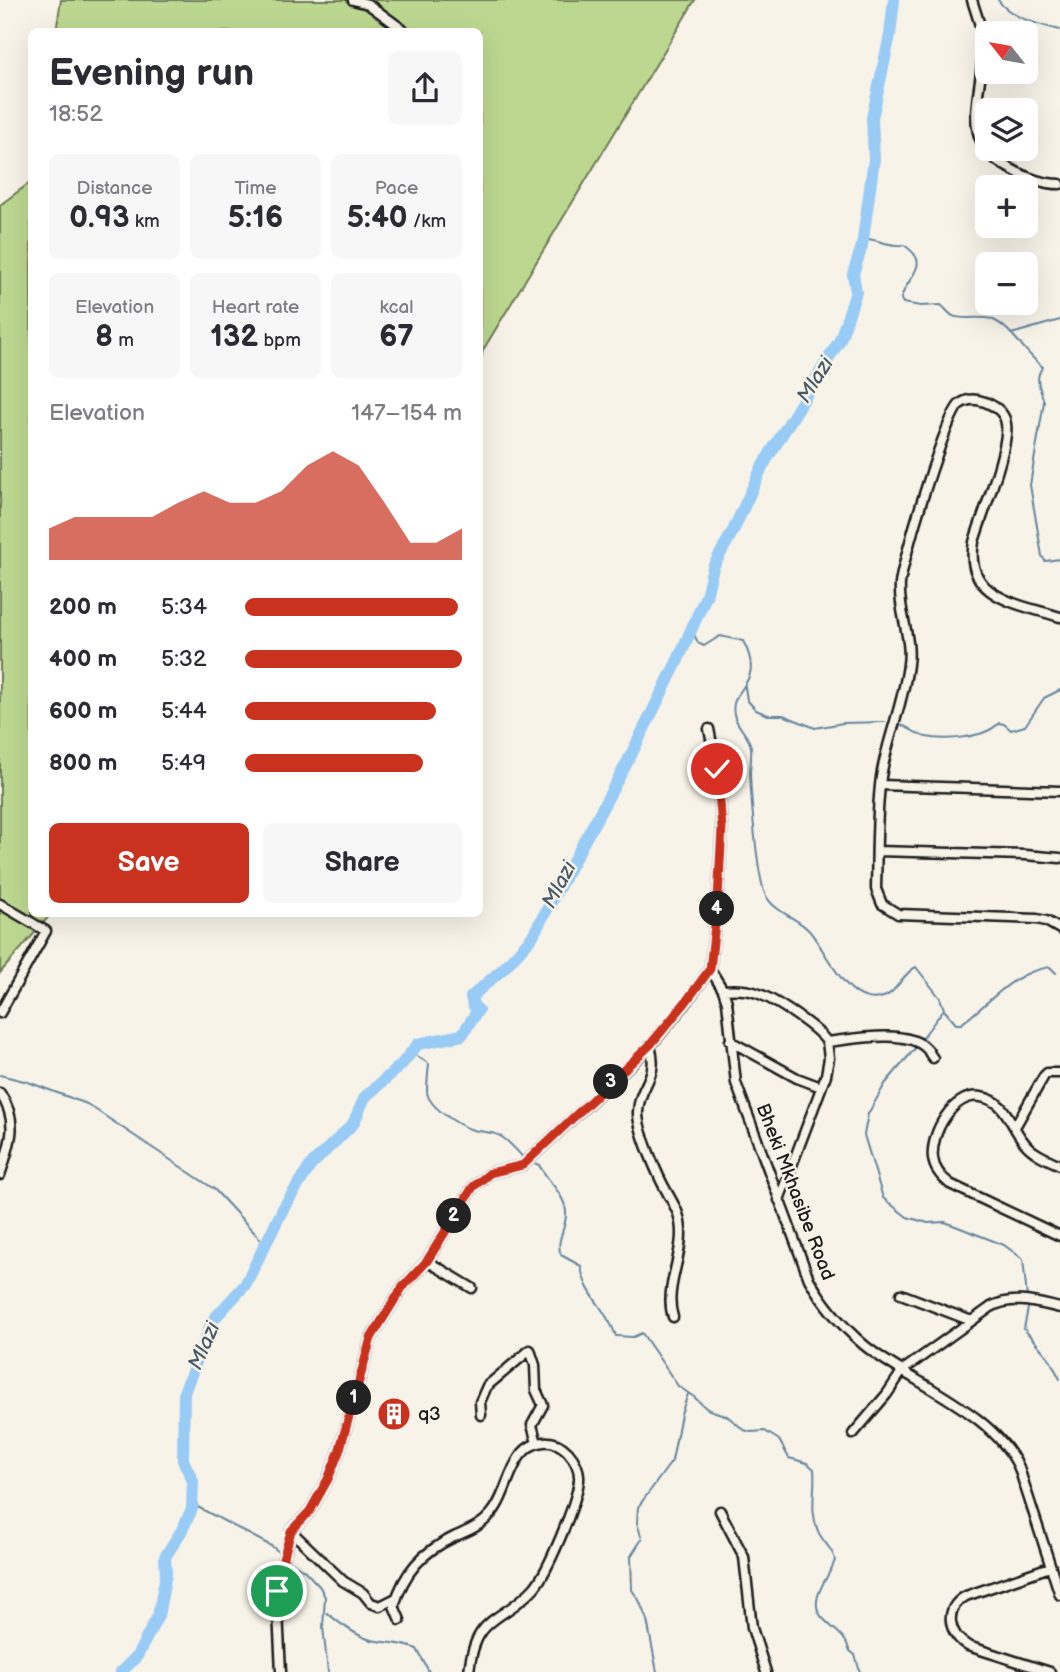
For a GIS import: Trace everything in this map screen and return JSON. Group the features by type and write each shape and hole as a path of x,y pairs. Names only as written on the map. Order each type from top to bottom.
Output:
{"street":[{"path":"353,0 368,4 401,28"},
{"path":"972,0 982,40 976,122 980,144 994,160 1014,171 1041,183 1060,184"},
{"path":"1060,617 1001,597 984,586 975,574 971,553 1002,453 1006,424 1000,412 989,404 978,400 963,402 951,415 902,571 901,595 909,659 880,785 878,897 889,910 898,914 1037,919 1060,929"},
{"path":"281,1672 277,1591 283,1576 282,1563 291,1533 310,1511 339,1452 371,1338 402,1288 427,1261 459,1208 482,1178 496,1170 523,1165 650,1045 710,969 722,828 716,766 709,729"},
{"path":"880,785 1060,791"},
{"path":"877,851 1060,858"},
{"path":"0,904 46,931 0,1013"},
{"path":"710,969 723,990 744,990 763,996 811,1026 827,1042 829,1058 821,1087 779,1200"},
{"name":"Bheki Mkhasibe Road","path":"723,990 727,1002 736,1083 809,1279 819,1295 865,1346 964,1410 1001,1440 1009,1450 1019,1468 1060,1595"},
{"path":"827,1042 875,1037 903,1038 916,1041 927,1049 933,1058"},
{"path":"730,1041 786,1073 821,1087"},
{"path":"650,1045 653,1070 637,1114 657,1173 680,1221 671,1301 673,1317"},
{"path":"1015,1127 1044,1076 1047,1073 1060,1073"},
{"path":"0,1093 10,1111 12,1128 0,1175"},
{"path":"1060,1165 1031,1149 1007,1112 995,1102 976,1096 964,1098 951,1107 933,1147 935,1166 943,1178 965,1193 1060,1236"},
{"path":"427,1261 472,1288"},
{"path":"901,1294 970,1321"},
{"path":"853,1434 887,1394 903,1370 1000,1302 1060,1308"},
{"path":"481,1415 480,1402 487,1386 530,1350 535,1365 536,1390 543,1405 533,1425 537,1443"},
{"path":"400,1620 394,1611 396,1598 411,1569 423,1555 480,1524 493,1513 520,1455 537,1443 556,1443 573,1458 579,1474 577,1490 538,1583 484,1627 473,1650 469,1672"},
{"path":"720,1511 744,1557 752,1628 766,1672"},
{"path":"291,1533 318,1555 343,1581 363,1593 372,1603 380,1606 396,1598"},
{"path":"1050,1567 965,1596 954,1605 950,1618 950,1625 957,1638 968,1646 1050,1672"}],"green space":[{"path":"61,0 695,0 483,350 483,28 57,28"},
{"path":"28,184 28,917 48,917 0,973 0,205"}],"waterway":[{"name":"Mlazi","path":"121,1672 137,1656 158,1616 166,1574 165,1557 192,1509 193,1481 183,1460 184,1392 213,1320 245,1285 284,1207 311,1165 353,1124 365,1097 401,1065 418,1044 462,1035 478,1010 471,997 505,967 532,937 629,759 678,660 706,596 713,567 733,531 762,467 840,340 856,292 853,274 862,246 874,159 872,118 890,35 894,0"},
{"path":"998,0 1018,16 1060,30"},
{"path":"862,238 904,245 913,252 918,265 904,291 901,299 903,303 941,305 956,317 991,319 1012,334 1043,367 1038,379 1044,402 1030,485 1042,556 1045,561 1060,559"},
{"path":"1011,334 1060,320"},
{"path":"691,628 698,643 704,646 720,636 743,641 749,656 749,677 736,698 734,714 751,747 750,774 755,837 766,896 776,907 811,933 841,978 861,996 873,999 886,996 916,967 940,998 944,1009 920,1041"},
{"path":"745,687 747,700 756,710 768,715 783,715 815,728 843,723 885,722"},
{"path":"900,725 922,736 944,739 975,735 999,723 1011,730 1025,726 1044,698 1060,690"},
{"path":"945,1011 956,1024 961,1024 1024,975 1050,967 1056,973"},
{"path":"917,1046 885,1084 868,1114 864,1135 883,1198 907,1217 928,1223 945,1222 1004,1245 1023,1259 1027,1297"},
{"path":"411,1052 429,1064 427,1092 439,1110 467,1128 500,1136 525,1159"},
{"path":"0,1075 28,1082 87,1104 214,1189 264,1243"},
{"path":"534,1163 539,1165 565,1206 566,1218 559,1244 561,1255 581,1266 586,1285 616,1336 633,1337 642,1333 678,1386 707,1409 727,1416 744,1430 765,1431 779,1440 789,1458 807,1463 814,1469 815,1523 835,1560 820,1590 817,1609 855,1655 860,1672"},
{"path":"1028,1308 1024,1329 1049,1358 1060,1379"},
{"path":"657,1672 647,1620 632,1590 631,1556 642,1539 637,1523 638,1507 672,1461 681,1414 688,1394"},
{"path":"192,1504 280,1553"},
{"path":"285,1558 305,1571 320,1587 325,1597 323,1627 328,1672"},
{"path":"327,1613 365,1638 417,1649 429,1672"}],"place":[{"name":"q3","path":"394,1414"}],"route":[{"path":"277,1591 283,1576 282,1563 291,1531 310,1511 328,1479 339,1452 371,1338 402,1288 427,1261 473,1187 496,1170 523,1165 650,1045 667,1027 710,969 722,828 717,769"}]}
